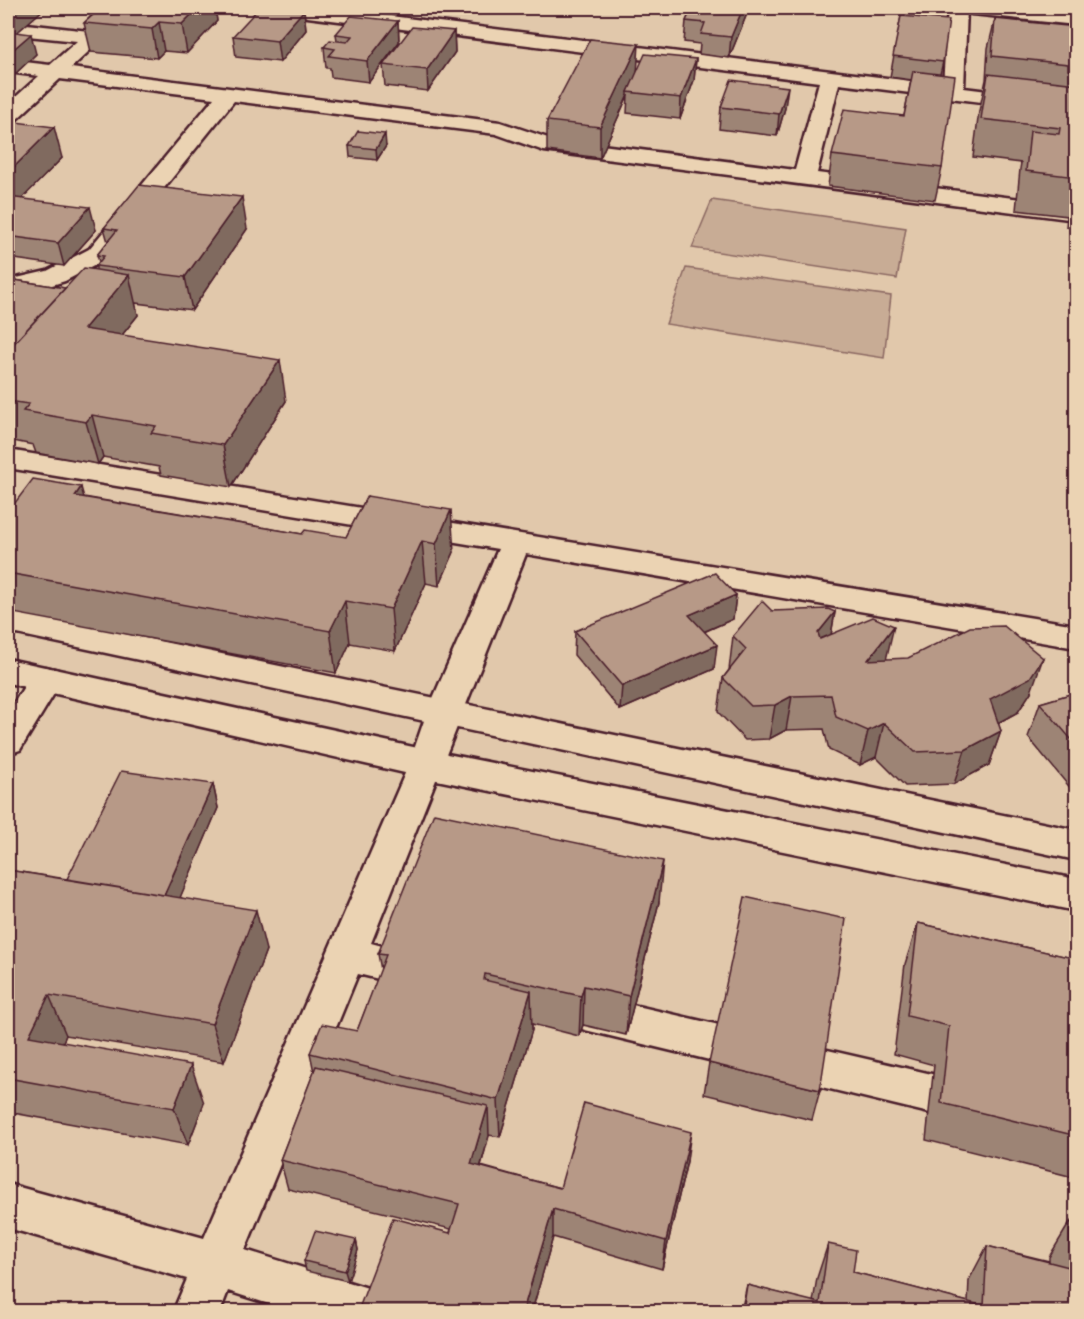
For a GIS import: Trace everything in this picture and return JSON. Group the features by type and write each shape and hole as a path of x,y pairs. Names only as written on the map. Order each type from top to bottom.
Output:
{"street":[{"path":"8,115 58,72 125,8"},
{"path":"284,8 1077,108"},
{"path":"953,93 958,8"},
{"path":"972,8 1077,19"},
{"path":"8,28 94,37"},
{"path":"8,66 500,128 544,144 1077,213"},
{"path":"804,179 830,77"},
{"path":"8,287 36,283 56,276 98,254 229,93"},
{"path":"8,459 1077,637"},
{"path":"196,1311 427,764 444,712 516,542"},
{"path":"8,621 1077,845"},
{"path":"8,671 427,764 1077,895"},
{"path":"8,741 46,680"},
{"path":"346,954 463,982"},
{"path":"544,1002 1008,1112"},
{"path":"8,1206 216,1264 371,1311"}],"shaded area":[{"path":"712,200 906,228 897,279 692,248"},
{"path":"686,268 891,296 884,358 666,324"}],"building":[{"path":"8,8 17,8 8,15"},
{"path":"101,8 198,8 182,24 159,22 152,29 84,23"},
{"path":"259,8 304,10 277,41 233,36"},
{"path":"692,8 743,8 731,37 701,34 705,23 686,21"},
{"path":"351,16 398,21 367,61 329,56 335,49 324,47 330,40 347,42 352,36 336,34"},
{"path":"901,16 949,20 943,62 893,56"},
{"path":"995,19 1077,27 1077,71 1068,70 1068,64 992,56"},
{"path":"412,27 454,31 427,70 383,65"},
{"path":"8,31 31,34 8,53"},
{"path":"590,39 639,44 600,127 547,121"},
{"path":"645,54 696,59 681,98 628,92"},
{"path":"913,71 955,76 942,168 832,155 844,109 904,116"},
{"path":"988,74 1077,84 1077,177 1026,171 1030,131 1059,134 1060,128 981,119"},
{"path":"731,80 788,87 779,114 721,107"},
{"path":"8,121 54,127 8,173"},
{"path":"358,131 385,134 376,149 349,146"},
{"path":"139,185 242,197 185,277 96,266 104,256 97,255 117,230 104,228"},
{"path":"8,197 90,207 58,243 8,236"},
{"path":"84,268 129,275 84,329 280,360 223,445 151,433 156,426 92,415 86,422 23,411 29,404 8,401 8,350"},
{"path":"8,279 65,288 16,341 8,340"},
{"path":"33,479 81,487 75,496 302,534 305,530 346,537 367,496 451,510 436,544 422,541 391,609 345,601 330,631 8,573 8,512"},
{"path":"715,573 736,595 689,615 717,645 622,686 575,631"},
{"path":"762,601 772,611 828,609 835,612 818,633 820,639 873,617 894,626 868,660 908,658 970,627 1004,626 1043,658 1030,678 990,699 1001,731 965,750 915,752 884,723 868,731 836,717 831,695 792,696 775,705 751,706 723,678 746,649 733,636"},
{"path":"1077,692 1077,746 1040,703"},
{"path":"121,771 213,784 164,895 67,879"},
{"path":"434,813 663,861 629,996 584,986 581,996 485,974 484,980 531,991 498,1100 310,1053 322,1024 357,1031 386,955 378,954"},
{"path":"8,870 256,910 212,1024 49,995 29,1036 191,1065 174,1108 8,1078"},
{"path":"745,897 846,919 820,1090 709,1063"},
{"path":"918,923 1077,959 1077,1136 941,1103 949,1026 907,1016"},
{"path":"316,1066 488,1106 471,1164 560,1188 584,1103 691,1132 666,1241 553,1209 523,1311 358,1311 393,1218 450,1233 459,1204 280,1160"},
{"path":"1070,1222 1077,1224 1077,1311 743,1311 747,1285 820,1303 828,1244 856,1250 853,1272 984,1306 987,1246 1069,1267"},
{"path":"315,1231 356,1240 345,1271 304,1261"}]}
